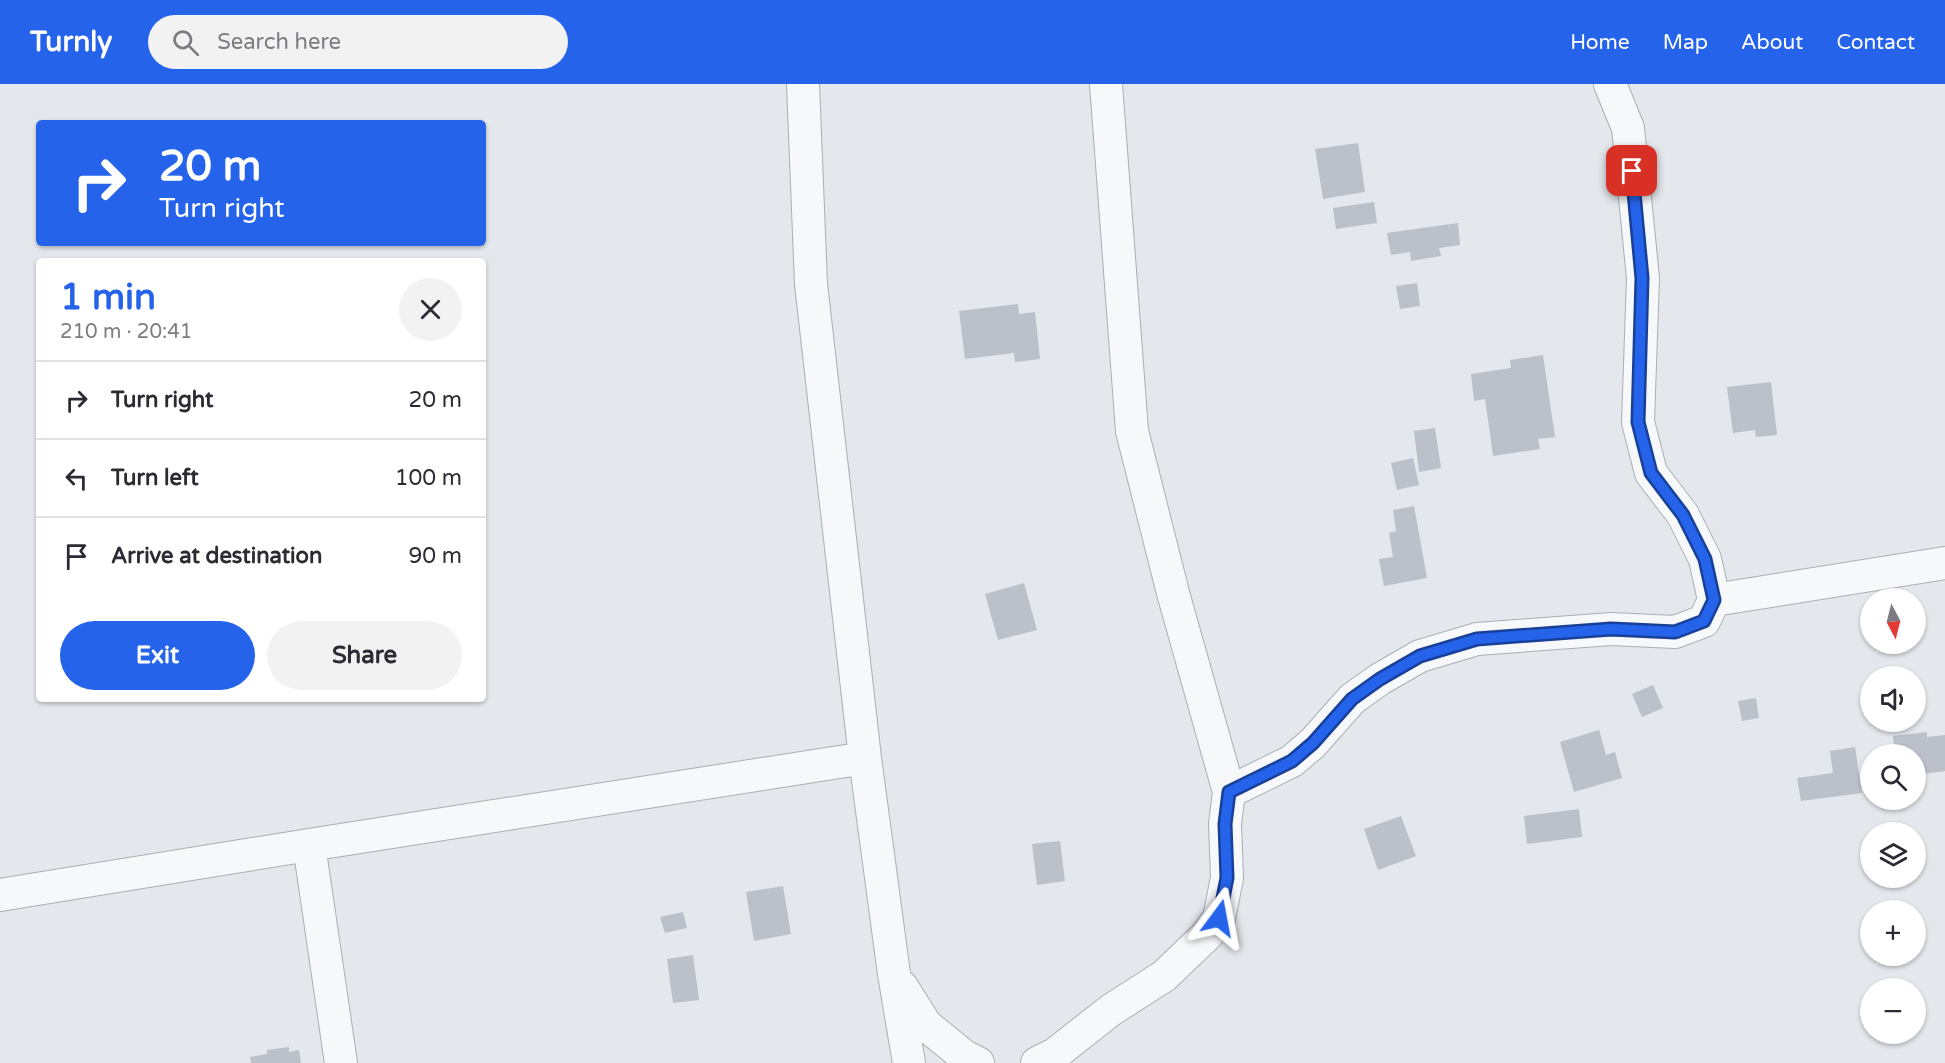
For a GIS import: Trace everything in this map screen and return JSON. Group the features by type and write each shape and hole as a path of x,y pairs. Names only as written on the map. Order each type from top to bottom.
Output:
{"street":[{"path":"803,84 811,284 865,758 894,974 909,1063"},
{"path":"1037,1063 1055,1054 1111,1010 1164,976 1207,935 1219,918 1227,878 1225,824 1229,792 1173,593 1132,431 1106,84"},
{"path":"1229,792 1292,761 1313,743 1352,699 1380,679 1420,656 1477,639 1611,629 1675,632 1704,621 1714,600 1705,559 1683,515 1651,473 1638,422 1642,278 1628,128 1610,84"},
{"path":"1714,600 1945,563"},
{"path":"0,895 309,844 865,758"},
{"path":"309,844 341,1063"},
{"path":"894,974 926,1024 964,1056 978,1063"}],"building":[{"path":"1358,143 1365,192 1323,199 1315,149"},
{"path":"1374,202 1377,223 1336,229 1333,208"},
{"path":"1458,223 1460,245 1439,248 1441,256 1411,261 1410,252 1391,255 1387,233"},
{"path":"1417,283 1420,306 1400,309 1396,286"},
{"path":"1018,304 1019,314 1035,312 1040,359 1015,362 1014,353 965,359 959,311"},
{"path":"1543,355 1555,437 1538,439 1540,449 1493,456 1485,399 1474,401 1471,374 1511,368 1510,360"},
{"path":"1771,382 1777,435 1756,437 1755,430 1733,433 1727,387"},
{"path":"1435,428 1441,468 1419,472 1414,431"},
{"path":"1413,458 1419,485 1397,490 1391,463"},
{"path":"1414,506 1427,578 1384,586 1379,559 1393,557 1389,533 1396,531 1393,510"},
{"path":"1024,583 1037,630 998,640 985,594"},
{"path":"1653,685 1663,708 1642,717 1632,694"},
{"path":"1756,698 1759,718 1742,721 1738,701"},
{"path":"1599,730 1606,755 1615,752 1622,778 1574,792 1560,742"},
{"path":"1927,732 1927,737 1945,735 1945,771 1926,774 1926,744 1894,744 1893,736"},
{"path":"1855,747 1860,793 1801,801 1797,778 1833,773 1830,751"},
{"path":"1579,809 1582,837 1527,844 1524,816"},
{"path":"1401,816 1416,856 1378,870 1364,829"},
{"path":"1060,841 1065,881 1037,885 1032,844"},
{"path":"783,886 791,934 754,941 746,892"},
{"path":"683,912 687,928 665,933 660,917"},
{"path":"693,955 699,1000 673,1003 667,959"},
{"path":"289,1047 289,1052 299,1050 301,1063 251,1063 250,1057 267,1054 267,1050"}],"route":[{"path":"1219,918 1227,878 1225,824 1229,792 1292,761 1313,743 1352,699 1380,679 1420,656 1477,639 1611,629 1675,632 1704,621 1714,600 1705,559 1683,515 1651,473 1638,422 1642,278 1632,171"}]}
